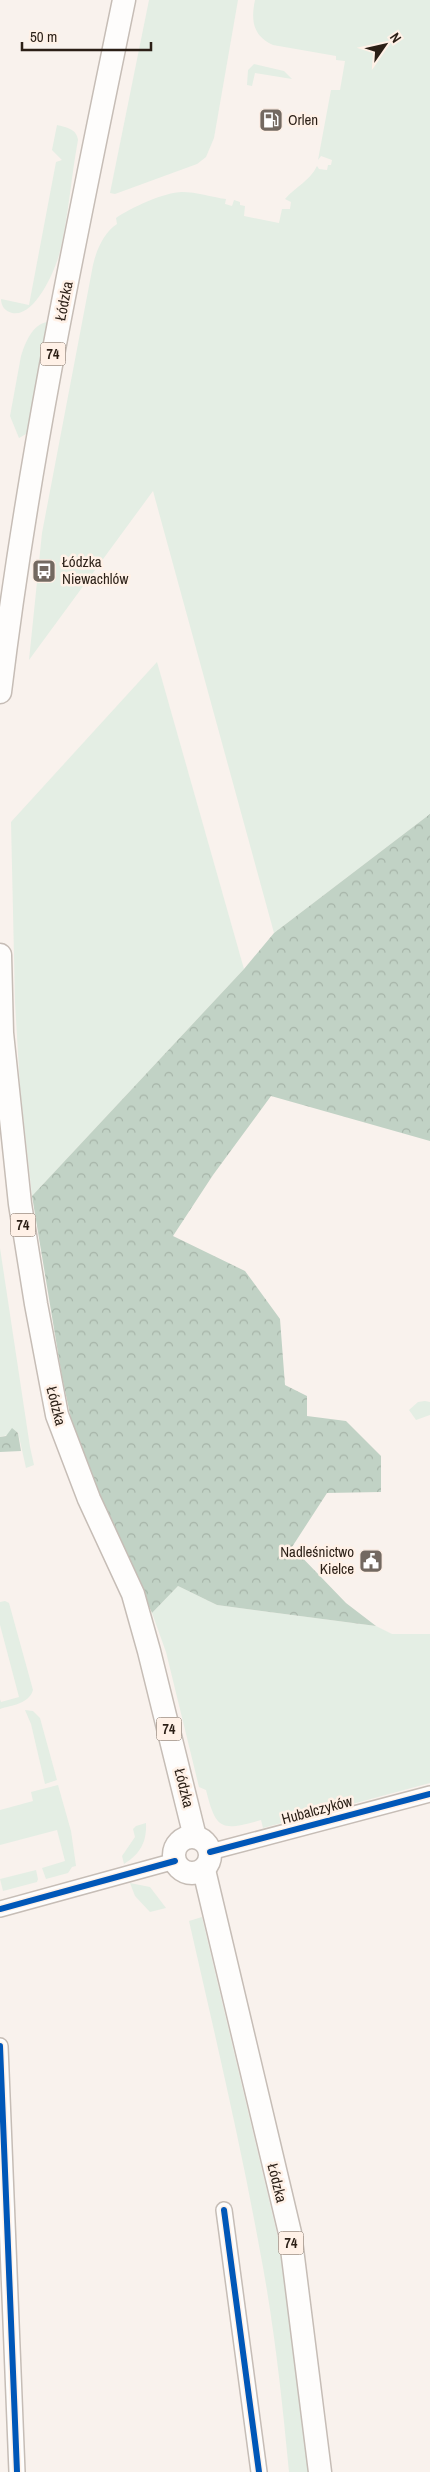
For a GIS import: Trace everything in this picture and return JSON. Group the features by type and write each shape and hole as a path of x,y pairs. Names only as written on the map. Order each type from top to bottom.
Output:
{"main road":[{"name":"Łódzka","path":"0,692 12,600 42,415 124,0"},
{"name":"Łódzka","path":"0,955 2,1033 20,1204 36,1304 57,1415 89,1499 133,1594 150,1650 203,1853 290,2233 320,2472"},
{"path":"186,1838 203,1853 196,1873 187,1873 175,1861 174,1852 178,1844 186,1838"}],"street":[{"name":"Hubalczyków","path":"203,1853 430,1794"},
{"path":"0,1909 175,1861"},
{"path":"0,2046 6,2354 17,2472"},
{"path":"224,2210 259,2472"}],"shaded area":[{"path":"149,0 238,0 214,138 206,157 197,164 115,194 110,193"},
{"path":"255,0 430,0 430,814 274,933 153,491 29,660 42,533 93,265 98,248 104,237 117,224 116,218 122,214 157,198 182,192 226,199 225,204 232,206 234,200 240,202 240,205 245,206 244,216 279,223 282,209 290,209 291,202 285,199 310,176 317,166 319,169 327,170 328,165 331,165 332,160 321,156 318,160 331,90 340,90 345,61 336,60 336,56 273,45 266,41 257,32 253,20"},
{"path":"254,64 284,71 292,79 255,73 252,86 247,85 248,70"},
{"path":"57,125 76,133 78,140 60,251 54,269 43,291 29,308 21,313 12,313 4,308 1,299 29,305 56,162 62,160 52,150"},
{"path":"48,322 29,426 26,434 19,438 10,416 21,356 27,340 34,330 43,323"},
{"path":"157,662 244,969 32,1196 20,1088 15,1002 11,822"},
{"path":"0,1248 34,1465 26,1468 18,1432 0,1437"},
{"path":"418,1402 430,1402 430,1415 416,1420 409,1410"},
{"path":"178,1586 217,1605 376,1626 392,1634 430,1634 430,1783 263,1828 261,1820 237,1826 223,1824 213,1814 206,1790 199,1787 166,1652 152,1613"},
{"path":"5,1601 9,1603 33,1690 31,1695 24,1701 0,1709 0,1699 1,1702 19,1697 0,1625 0,1602"},
{"path":"25,1710 33,1711 40,1718 57,1780 45,1784 31,1724"},
{"path":"58,1785 71,1831 76,1866 72,1867 68,1873 46,1879 42,1868 65,1861 57,1830 0,1845 0,1810 33,1801 31,1792"},
{"path":"146,1823 144,1842 138,1852 124,1864 122,1856 135,1837 133,1829"},
{"path":"36,1870 37,1882 3,1891 0,1879"},
{"path":"130,1883 150,1887 166,1908 150,1912 135,1896"},
{"path":"202,1917 280,2246 311,2472 289,2472 277,2361 265,2278 235,2127 189,1921"}],"green space":[{"path":"430,814 430,1141 271,1096 213,1175 173,1236 245,1271 280,1319 285,1385 307,1396 307,1416 346,1421 381,1456 381,1492 327,1493 292,1547 346,1603 376,1626 217,1605 178,1586 152,1613 78,1451 62,1377 32,1196 244,969 274,933"},
{"path":"12,1428 18,1433 21,1451 0,1452 0,1437 6,1436"}],"cycle path":[{"path":"210,1852 430,1794"},
{"path":"0,1909 175,1861"},
{"path":"0,2046 17,2472"},
{"path":"224,2210 259,2472"}],"place":[{"name":"Orlen","path":"271,120"},
{"name":"Łódzka Niewachlów","path":"44,571"},
{"name":"Nadleśnictwo Kielce","path":"371,1561"}]}
